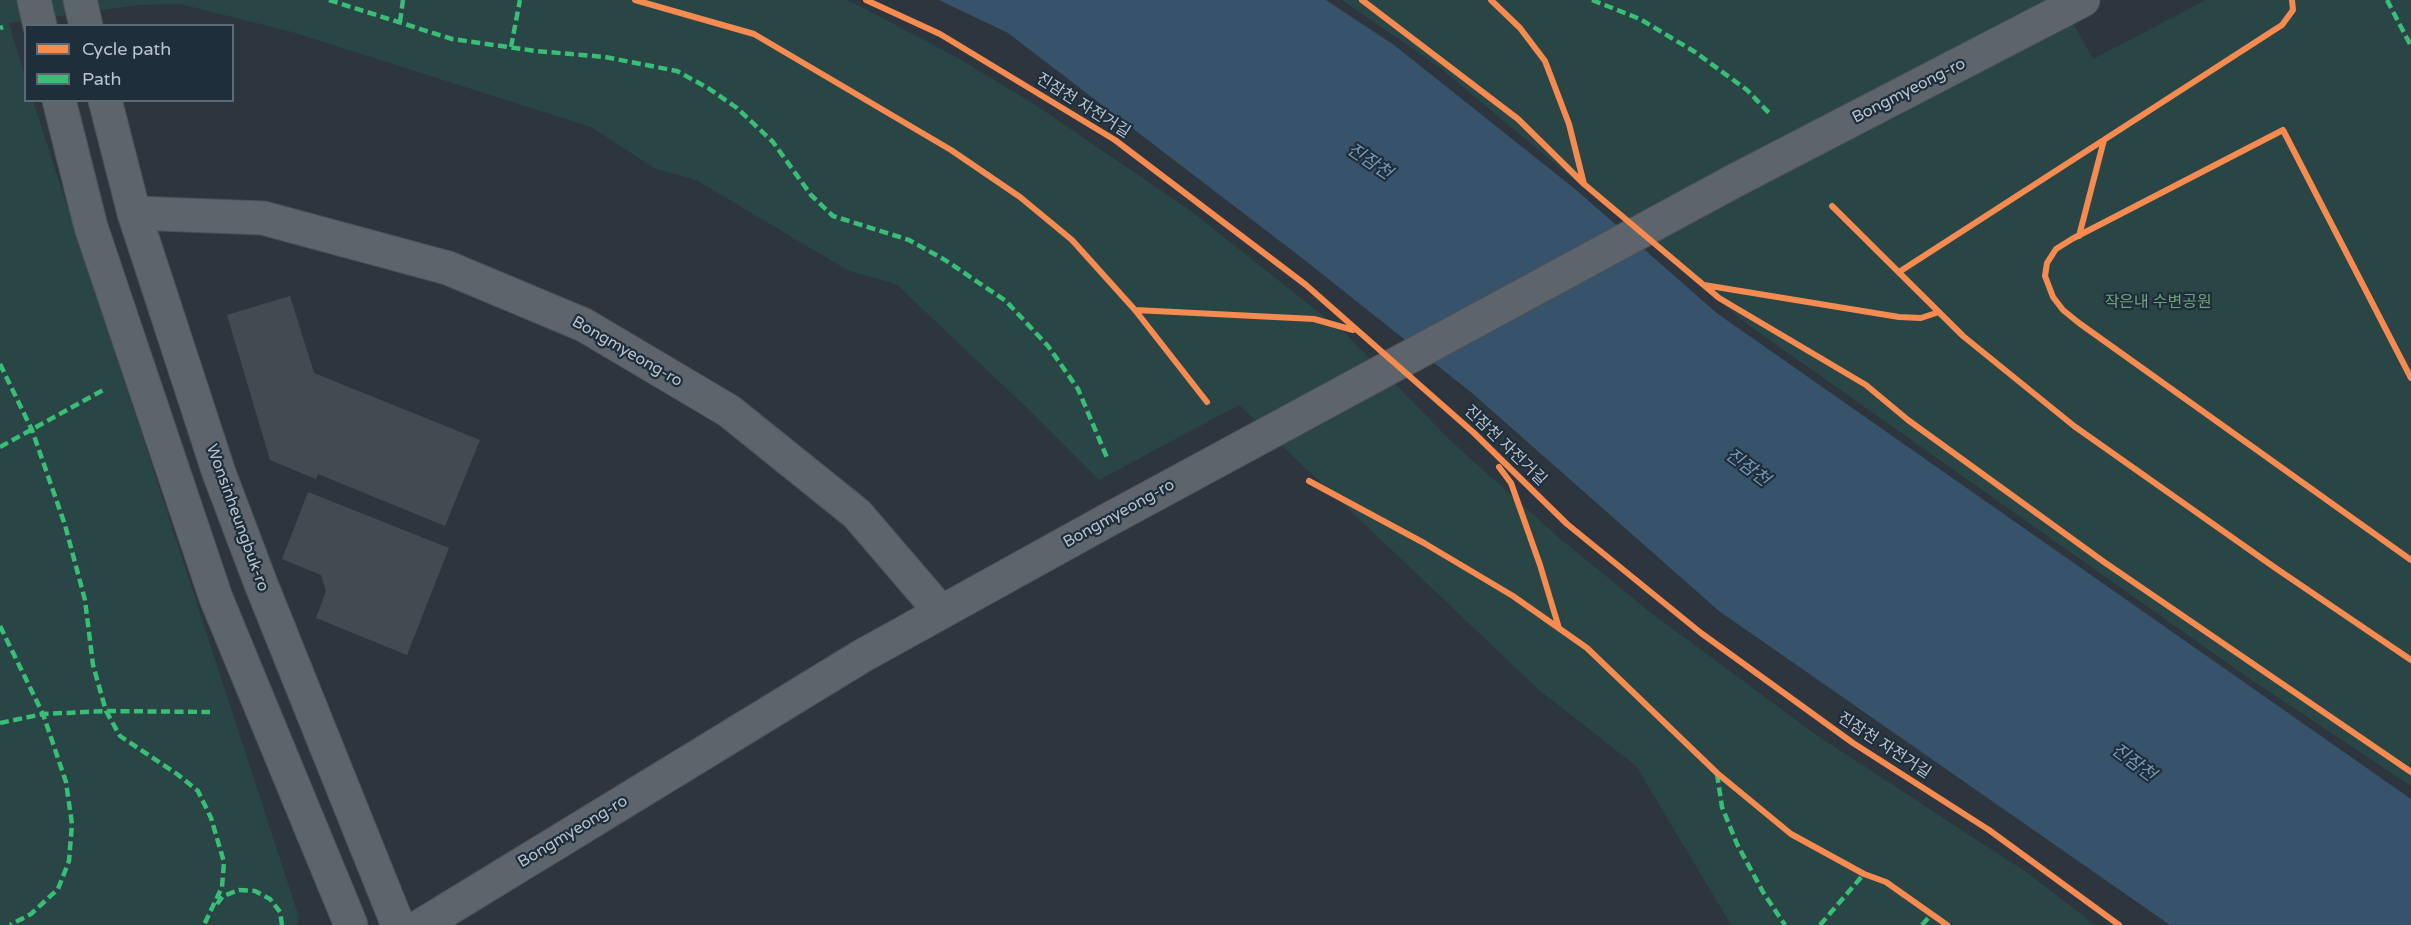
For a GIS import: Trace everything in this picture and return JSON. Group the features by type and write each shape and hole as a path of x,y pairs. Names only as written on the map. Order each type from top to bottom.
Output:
{"street":[{"path":"34,0 39,24"},
{"path":"80,0 86,24"},
{"name":"Bongmyeong-ro","path":"422,925 862,656 941,612 1734,181 2083,0"},
{"path":"60,102 91,227 216,598 351,925"},
{"name":"Wonsinheungbuk-ro","path":"106,102 134,213 219,473 261,584 398,925"},
{"name":"Bongmyeong-ro","path":"134,213 263,218 448,268 584,325 729,411 857,514 941,612"}],"green space":[{"path":"0,0 846,0 958,58 1037,106 1191,211 1345,333 1454,444 1557,536 1650,612 1815,734 2029,874 2095,925 1731,925 1636,766 1539,690 1239,405 1099,480 1026,407 896,284 847,270 696,180 654,168 591,127 292,32 180,4 139,5 9,23 24,74 24,102 33,102 299,917 296,925 0,925"},
{"name":"작은내 수변공원","path":"1342,0 2060,0 2093,59 2206,0 2411,0 2411,786 2250,679 1747,324 1439,67"}],"water":[{"name":"진잠천","path":"939,0 1326,0 1394,45 1575,189 1718,314 2411,799 2411,925 2170,925 1719,611 1472,393 1302,258 1008,33"}],"building":[{"path":"290,296 314,373 480,440 445,526 318,474 316,479 270,460 227,315"},
{"path":"308,492 449,548 407,655 316,618 326,591 321,575 282,559"}],"marked path":[{"path":"329,0 452,39 536,51 605,57 677,71 708,88 737,108 773,142 811,195 833,216 909,240 945,260 1006,301 1048,346 1078,389 1108,460"},
{"path":"400,22 403,0"},
{"path":"511,47 520,0"},
{"path":"1592,0 1640,19 1695,52 1747,90 1770,114"},
{"path":"2387,0 2411,46"},
{"path":"0,364 32,430 65,525 85,600 93,665 106,711 120,736 198,791 211,818 224,862 222,887 204,925"},
{"path":"0,447 105,389"},
{"path":"0,626 43,714 66,782 72,824 69,861 58,889 31,914 10,925"},
{"path":"0,723 43,714 106,711 210,712"},
{"path":"1717,774 1722,807 1737,844 1763,892 1785,925"},
{"path":"1820,925 1864,874"},
{"path":"217,904 223,896 239,890 255,891 270,899 280,912 282,925"},
{"path":"1922,925 1932,914"}],"cycle path":[{"path":"635,0 754,34 951,150 1020,197 1072,240 1135,310 1207,402"},
{"name":"진잠천 자전거길","path":"866,0 940,34 1115,140 1306,285 1474,433 1567,524 1701,633 1853,743 1989,830 2119,925"},
{"path":"1362,0 1518,119 1584,184 1719,298 1866,385 1908,420 2104,562 2411,772"},
{"path":"1491,0 1520,28 1545,61 1569,124 1584,184"},
{"path":"1899,272 2282,25 2293,10 2292,0"},
{"path":"2411,378 2283,130 2072,239 2056,249 2047,263 2045,276 2053,297 2063,310 2411,560"},
{"path":"2079,236 2104,140"},
{"path":"1832,206 1963,336 2074,426 2411,660"},
{"path":"1704,285 1899,317 1921,318 1939,312"},
{"path":"1135,310 1314,319 1353,330"},
{"name":"진잠천 자전거길","path":"1499,467 1511,483 1559,628"},
{"path":"1309,481 1424,543 1513,596 1587,648 1717,773 1791,834 1864,874 1886,882 1947,925"}]}
